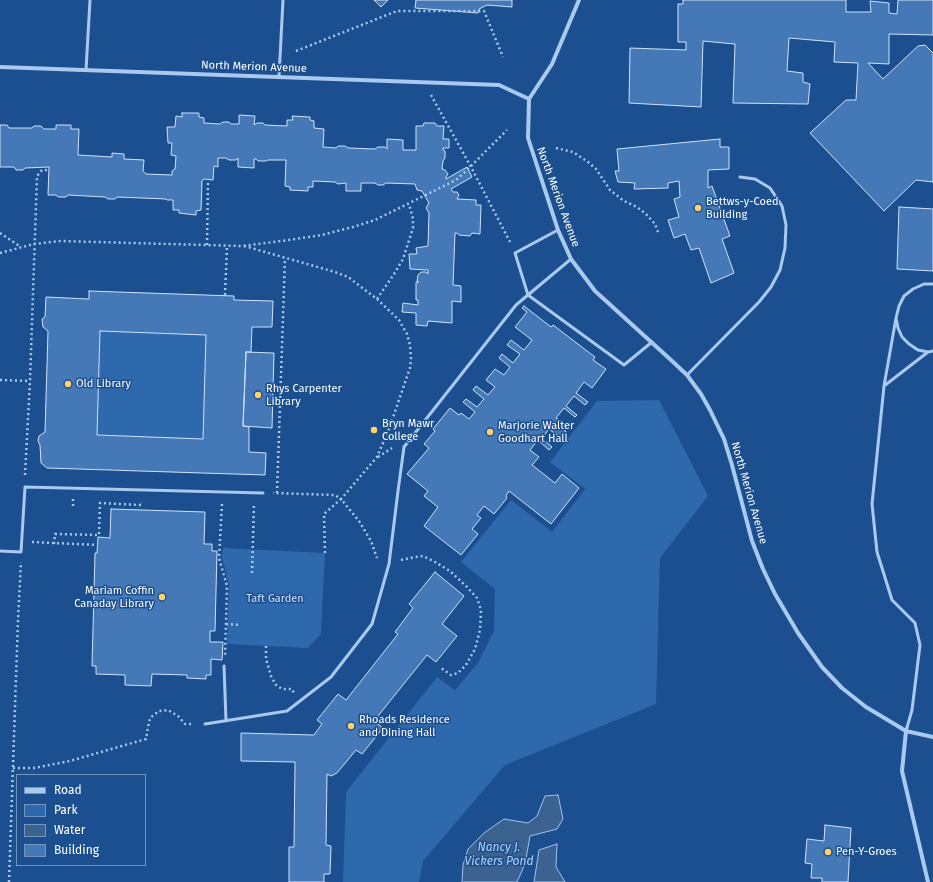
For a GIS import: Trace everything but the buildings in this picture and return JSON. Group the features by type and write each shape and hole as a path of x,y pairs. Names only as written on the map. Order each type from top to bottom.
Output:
{"street":[{"path":"529,99 552,64 579,0"},
{"name":"North Merion Avenue","path":"0,67 499,85 529,99 528,138 558,230 571,259 595,291 686,375 701,394 724,439 752,541 763,569 775,594 798,633 822,667 842,688 866,707 906,730 933,737"},
{"path":"906,730 902,771 928,882"}],"lane":[{"path":"86,70 90,0"},
{"path":"279,77 283,0"},
{"path":"686,375 759,302 771,287 780,270 785,248 786,225 782,206 770,188 755,179 740,177"},
{"path":"558,230 515,253 528,295 624,365 637,356 652,342"},
{"path":"205,724 287,711 331,677 372,624 390,564 404,447 516,305 571,259"},
{"path":"906,730 912,710 920,645 915,623 892,600 877,552 872,504 884,386 898,306 904,296 913,289 924,284 933,284"},
{"path":"896,318 902,337 909,344 918,350 928,352 933,351"},
{"path":"884,386 928,352"},
{"path":"0,551 22,552 25,487 263,492"},
{"path":"224,666 226,720"}],"path":[{"path":"296,51 397,11 484,11 503,57"},
{"path":"424,82 471,167 515,253"},
{"path":"0,253 34,244 60,241 242,246 316,236 353,228 375,220 456,180 471,167 507,130"},
{"path":"556,148 573,152 588,162 596,169 610,190 624,201 637,207 646,214 655,224 658,232"},
{"path":"25,487 30,381 36,176 42,170 49,170"},
{"path":"207,245 208,182"},
{"path":"377,299 403,259 413,228 413,219 409,204"},
{"path":"0,233 22,247"},
{"path":"225,295 227,246"},
{"path":"242,246 348,277 377,299 399,320 407,334 411,359 410,368 377,458 341,499 324,514 325,553"},
{"path":"285,258 276,493 335,495 341,499 360,521 371,541 378,562 390,564 415,556 423,556 450,571 467,587 477,598 481,610 480,630 475,649 466,665 458,673 451,675 441,668"},
{"path":"0,380 30,381"},
{"path":"54,544 55,534 99,535 100,503 141,505 141,490"},
{"path":"222,492 219,558 227,586 224,666"},
{"path":"252,573 255,492"},
{"path":"22,541 54,544 98,545"},
{"path":"9,882 18,620 22,552"},
{"path":"226,624 240,625"},
{"path":"266,646 266,659 271,676 276,686 282,689 292,689 300,701"},
{"path":"13,768 34,768 70,762 146,739 150,718 159,711 168,710 178,716 185,724 205,724"}],"green space":[{"path":"100,331 206,335 203,439 97,435"},
{"path":"659,400 708,496 660,558 656,704 505,765 423,861 419,882 343,882 346,792 437,677 455,690 478,663 494,631 495,589 461,562 511,500 552,532 585,489 550,462 597,401"},
{"name":"Taft Garden","path":"223,548 325,553 321,634 308,648 227,644 229,585 222,558"}],"water":[{"name":"Nancy J. Vickers Pond","path":"558,795 563,819 557,829 530,836 525,864 517,882 462,882 463,865 468,849 484,833 504,819 528,823 537,816 545,796"},
{"name":"Nancy J. Vickers Pond","path":"557,844 556,867 565,882 534,882 539,850"}],"place":[{"name":"Bettws-y-Coed Building","path":"698,208"},
{"name":"Old Library","path":"68,384"},
{"name":"Rhys Carpenter Library","path":"258,395"},
{"name":"Bryn Mawr College","path":"374,430"},
{"name":"Marjorie Walter Goodhart Hall","path":"490,432"},
{"name":"Mariam Coffin Canaday Library","path":"162,597"},
{"name":"Rhoads Residence and Dining Hall","path":"351,726"},
{"name":"Pen-Y-Groes","path":"828,852"}]}
